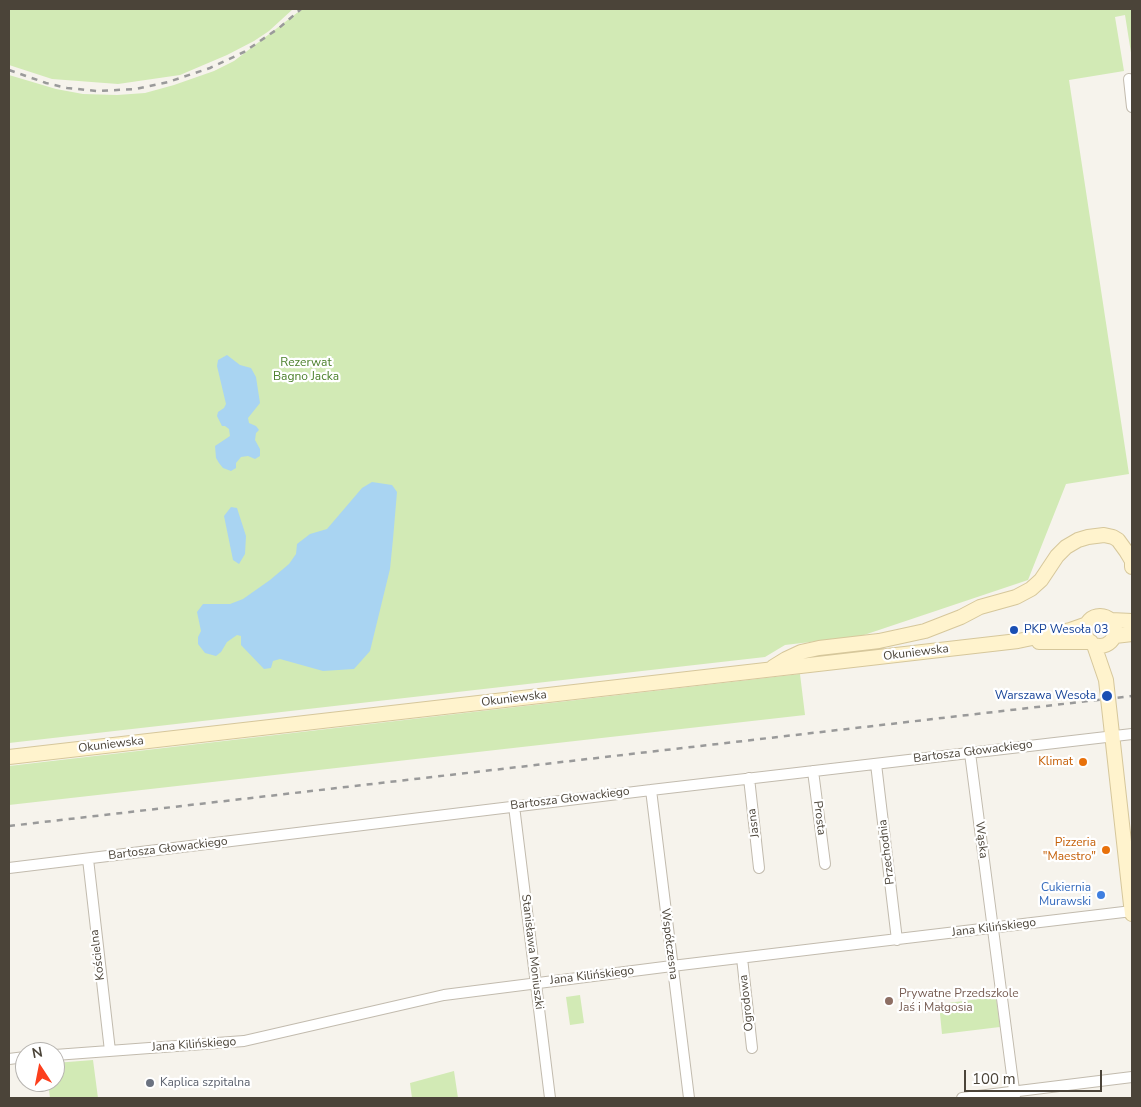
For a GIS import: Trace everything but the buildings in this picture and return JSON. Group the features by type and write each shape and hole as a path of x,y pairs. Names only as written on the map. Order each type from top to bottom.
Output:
{"main road":[{"path":"770,669 801,652 878,641 925,631 961,618 980,607 1021,595 1041,580 1057,556 1066,548 1088,537 1113,536 1126,551 1132,561 1132,567"},
{"path":"1106,680 1115,628 1111,620 1105,616 1096,616 1087,624 1086,636 1092,643 1106,680 1112,736 1127,827 1132,912"},
{"path":"1111,620 1132,621"},
{"name":"Okuniewska","path":"9,757 1018,641 1070,630 1087,624"},
{"path":"1092,643 1099,646 1132,634"},
{"name":"Okuniewska","path":"1018,641 1092,643"}],"street":[{"path":"1129,79 1132,107"},
{"name":"Bartosza Głowackiego","path":"9,868 514,806 1132,734"},
{"name":"Wąska","path":"970,753 1015,1095"},
{"name":"Przechodnia","path":"876,764 898,940"},
{"name":"Prosta","path":"813,771 825,864"},
{"name":"Jasna","path":"749,778 760,868"},
{"name":"Współczesna","path":"651,790 689,1098"},
{"name":"Stanisława Moniuszki","path":"514,806 550,1098"},
{"name":"Kościelna","path":"88,859 110,1051"},
{"name":"Jana Kilińskiego","path":"65,1054 244,1041 444,995 536,982 1132,912"},
{"name":"Ogrodowa","path":"742,958 752,1048"},
{"path":"962,1098 1015,1095 1132,1077"}],"green space":[{"path":"9,9 293,9 269,31 227,55 180,75 118,84 52,79 9,65"},
{"name":"Rezerwat Bagno Jacka","path":"302,9 1132,9 1132,59 1125,15 1115,17 1124,71 1069,80 1129,474 1066,484 1028,580 861,636 785,645 765,657 9,743 9,75 56,89 83,94 117,95 145,93 214,71 234,61"},
{"path":"800,674 805,715 9,805 9,766"},
{"path":"580,995 584,1023 570,1025 566,997"},
{"path":"996,997 1000,1027 942,1034 939,1004"},
{"path":"93,1060 98,1098 50,1098 49,1092 65,1092 65,1062"},
{"path":"454,1071 458,1098 412,1098 410,1083"}],"water":[{"path":"227,355 240,365 251,368 256,377 260,403 248,418 249,423 256,426 259,430 256,433 255,440 260,449 260,456 255,459 248,456 241,457 236,463 236,468 231,471 223,468 219,463 216,458 215,446 230,436 229,429 222,426 217,416 218,412 226,404 217,366 218,360"},
{"path":"372,482 392,485 397,492 393,539 390,569 370,651 354,669 323,671 280,659 273,661 271,668 264,669 241,645 241,636 237,635 227,642 216,656 205,653 198,644 198,637 201,631 197,612 203,604 230,604 243,599 270,580 289,564 296,554 297,544 310,534 327,529 362,488"},
{"path":"231,507 237,508 246,536 245,554 239,564 233,560 224,516"}],"railway":[{"path":"9,70 67,88 97,91 136,89 168,82 210,68 244,52 279,28 301,9"},
{"path":"9,826 1132,696"}],"place":[{"name":"PKP Wesoła 03","path":"1014,630"},
{"name":"Warszawa Wesoła","path":"1107,696"},
{"name":"Klimat","path":"1083,762"},
{"name":"Pizzeria \"Maestro\"","path":"1106,850"},
{"name":"Cukiernia Murawski","path":"1101,895"},
{"name":"Prywatne Przedszkole Jaś i Małgosia","path":"889,1001"},
{"name":"Kaplica szpitalna","path":"150,1083"}]}
